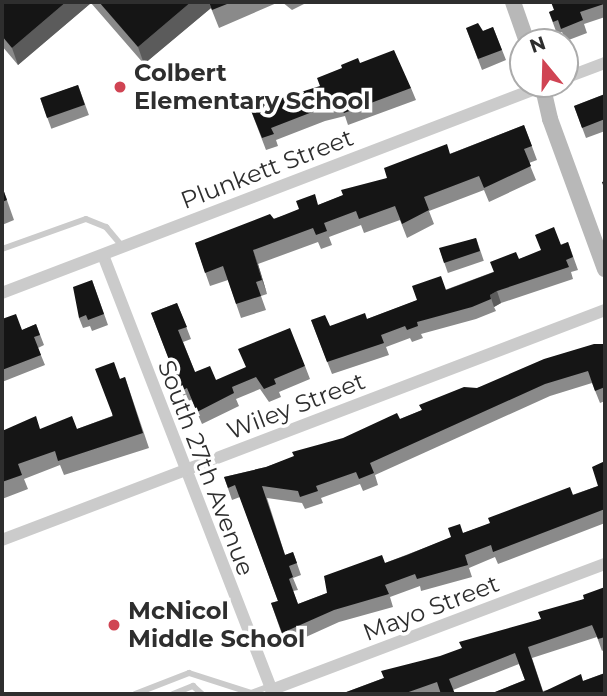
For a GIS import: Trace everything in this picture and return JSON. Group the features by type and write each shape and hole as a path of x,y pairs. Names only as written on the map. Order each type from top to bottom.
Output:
{"street":[{"path":"513,2 522,28"},
{"path":"579,72 605,62"},
{"name":"Plunkett Street","path":"2,293 510,98"},
{"path":"546,98 550,119 604,259"},
{"name":"South 27th Avenue","path":"103,255 184,471 271,690"},
{"name":"Wiley Street","path":"2,540 605,310"},
{"name":"Mayo Street","path":"271,690 605,564"}],"lane":[{"path":"2,249 86,219 106,227 124,247"},
{"path":"135,694 156,691 189,673 251,693 271,690"},
{"path":"173,694 193,686 202,694"}],"building":[{"path":"2,2 66,2 12,48 2,36"},
{"path":"99,2 191,2 138,47"},
{"path":"209,2 232,2 212,10"},
{"path":"551,2 605,2 605,8 604,4 580,12 583,20 563,28 561,28 558,20 553,22 549,12 554,10"},
{"path":"478,23 483,31 493,27 502,50 478,59 466,28"},
{"path":"394,50 411,88 344,113 340,105 320,109 271,128 274,134 262,138 250,108 320,86 317,78 358,58 360,63"},
{"path":"78,85 85,105 47,118 40,98"},
{"path":"605,94 605,119 582,128 574,106"},
{"path":"524,125 532,146 524,149 531,166 484,188 479,176 424,197 429,210 402,224 395,206 359,219 356,211 324,223 327,231 316,235 313,228 253,250 262,280 256,282 261,296 236,304 223,266 205,273 195,243 270,214 274,219 299,209 296,201 315,194 318,205 343,195 341,190 387,178 384,168 447,144 450,154"},
{"path":"2,186 7,200 2,202"},
{"path":"554,227 561,245 568,242 573,257 566,260 569,267 497,291 490,295 491,299 472,307 417,322 418,326 407,330 405,326 381,335 384,343 327,362 311,320 325,315 330,326 365,313 367,319 417,300 412,286 441,276 446,290 494,272 490,262 516,252 519,259 541,250 535,235"},
{"path":"476,238 480,251 444,263 439,248"},
{"path":"92,280 104,314 88,320 86,315 79,318 73,287"},
{"path":"177,303 187,327 178,330 195,372 210,366 216,380 246,367 238,349 290,328 305,366 274,379 276,384 264,389 256,377 232,387 234,393 197,412 187,388 181,391 151,313"},
{"path":"16,314 22,330 36,324 40,335 34,337 41,355 2,370 2,319"},
{"path":"594,344 604,344 605,387 595,391 588,371 545,384 370,463 374,473 359,479 356,472 316,486 318,491 300,497 298,491 262,486 285,555 293,552 297,563 289,566 293,577 289,579 298,604 327,593 324,576 382,555 385,563 451,537 448,528 460,524 463,533 490,523 488,518 570,487 573,495 598,486 592,467 605,461 605,509 493,552 491,545 465,555 468,565 417,579 415,574 385,585 389,594 334,610 282,633 271,603 278,601 235,485 228,488 224,477 266,467 294,456 292,452 343,438 397,413 400,419 422,410 419,405 464,387 477,388 544,359"},
{"path":"114,362 120,379 125,377 143,433 58,461 55,451 18,464 22,475 2,482 2,431 36,416 40,429 72,416 77,429 113,416 95,369"},
{"path":"605,587 605,637 598,639 592,625 528,647 543,692 581,674 583,681 605,673 603,694 490,694 525,680 515,653 449,679 455,694 441,694 437,682 403,694 341,694 384,678 381,671 440,656 462,648 459,642 541,619 538,612 584,599 583,595"}],"place":[{"name":"Colbert Elementary School","path":"120,87"},
{"name":"McNicol Middle School","path":"114,625"}]}
